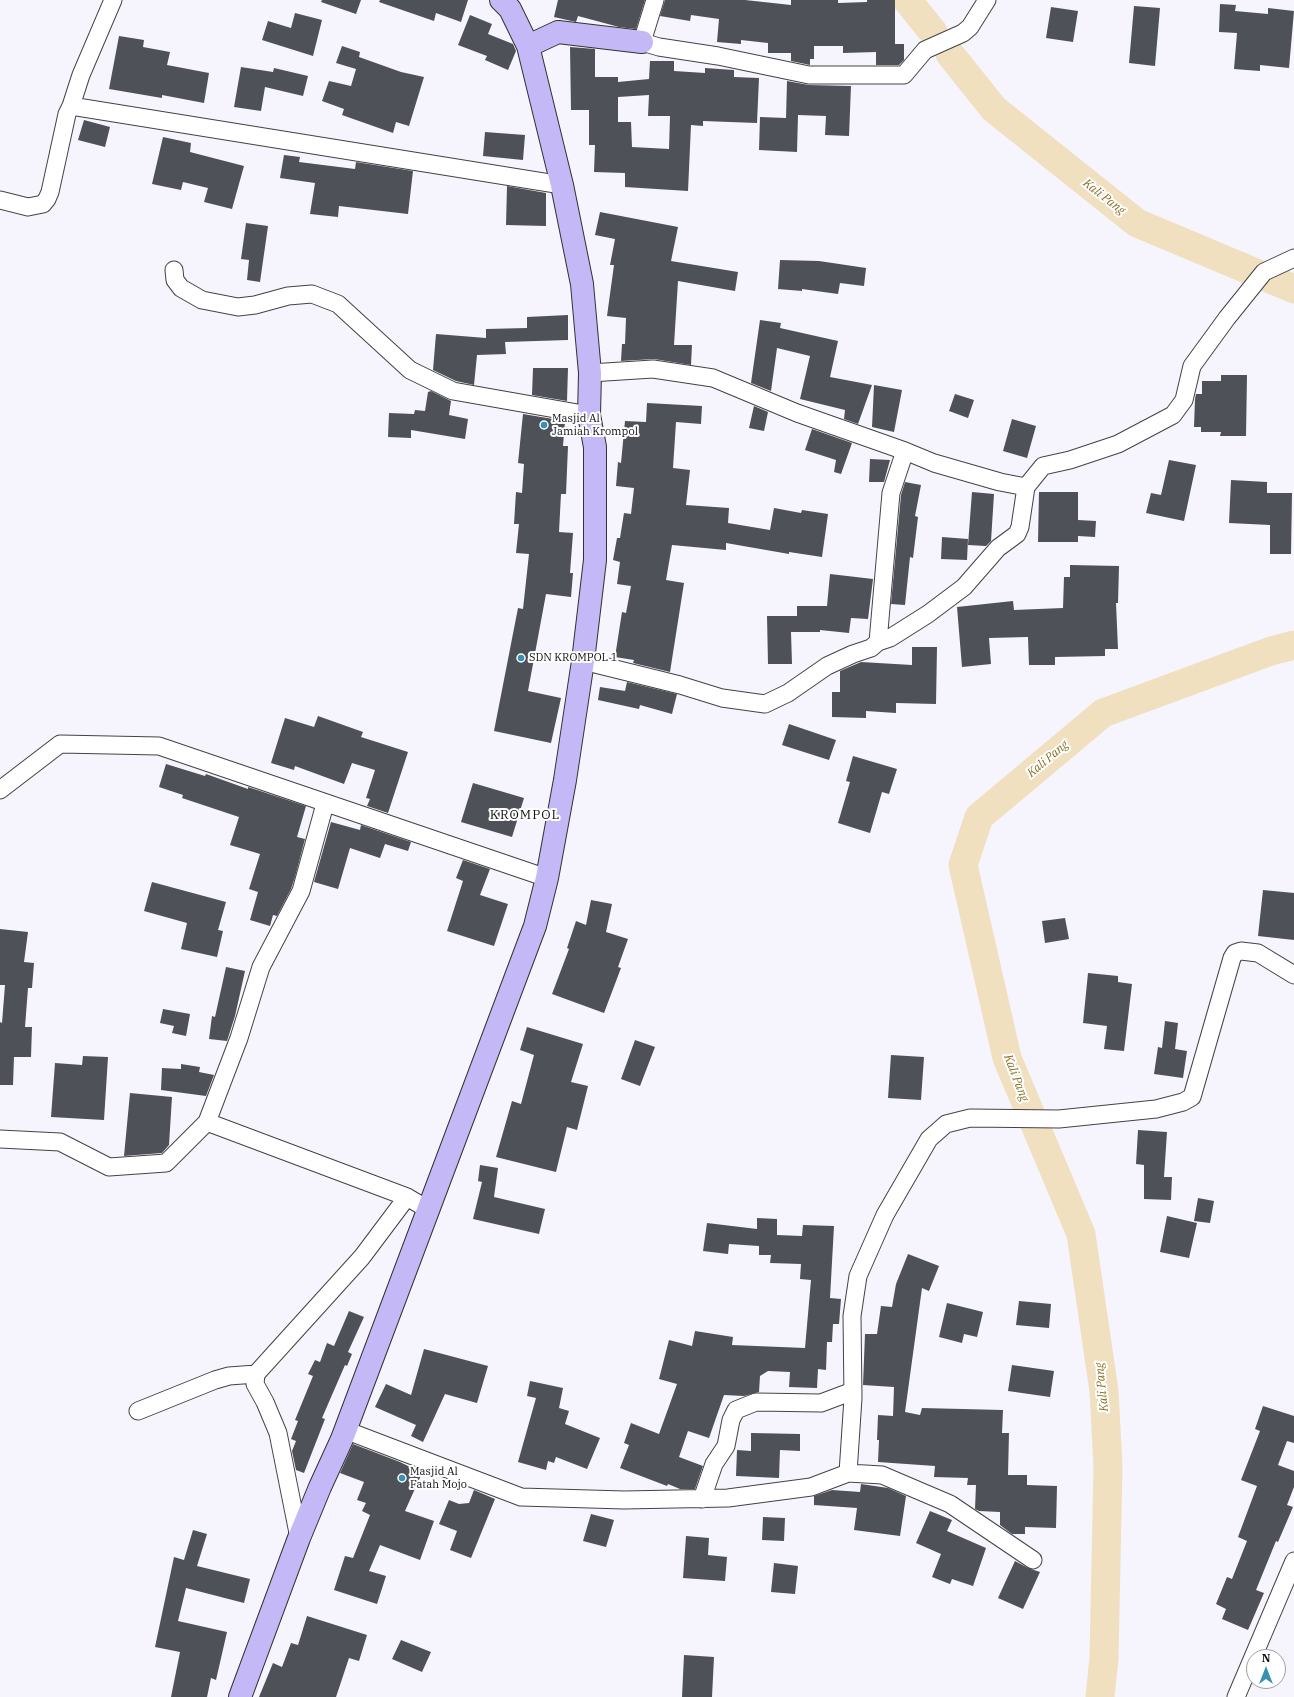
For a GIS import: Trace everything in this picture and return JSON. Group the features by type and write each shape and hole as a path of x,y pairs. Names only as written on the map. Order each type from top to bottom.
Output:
{"street":[{"path":"0,200 28,207 43,204 47,199 50,192 67,114 81,75 113,0"},
{"path":"240,1697 299,1538 345,1430 535,926 547,878 565,780 583,661 596,560 596,447 589,415 590,373 582,284 562,185 528,46 510,9 501,0"},
{"path":"642,42 655,0"},
{"path":"528,46 558,32 642,42 659,47 718,56 809,75 904,75 925,50 963,33 970,27 987,0"},
{"path":"71,106 562,185"},
{"path":"583,661 680,685 722,698 765,704 788,693 827,666 853,654 871,648 878,642 890,638 928,614 964,587 998,548 1017,534 1020,527 1026,487 1043,466 1070,460 1118,444 1173,415 1184,400 1192,366 1227,318 1264,272 1288,259 1294,258"},
{"path":"174,270 175,280 181,288 202,300 238,307 255,305 288,296 312,294 338,304 410,370 453,391 589,415"},
{"path":"590,373 653,369 713,378 797,413 905,451 934,463 1000,482 1026,487"},
{"path":"878,642 891,493 905,451"},
{"path":"0,790 60,744 159,746 547,878"},
{"path":"0,1139 60,1142 109,1167 166,1163 207,1122 239,1038 261,967 301,891 326,804"},
{"path":"848,1474 853,1391 852,1316 858,1276 885,1215 929,1139 946,1124 964,1120 1023,1118 1059,1119 1156,1108 1183,1102 1192,1097 1232,958 1235,954 1241,951 1258,953 1294,975"},
{"path":"207,1122 407,1196 429,1210"},
{"path":"299,1538 278,1433 265,1402 255,1384 256,1374 362,1257 407,1196"},
{"path":"138,1411 215,1380 229,1376 256,1374"},
{"path":"702,1499 714,1464 726,1446 731,1420 736,1410 756,1402 821,1403 853,1391"},
{"path":"345,1430 520,1497 624,1500 728,1498 811,1488 848,1474 882,1475 950,1504 1033,1560"},
{"path":"1236,1697 1294,1561"}],"building":[{"path":"322,0 361,0 356,14 321,2"},
{"path":"380,0 468,0 461,22 436,13 434,21 379,2"},
{"path":"558,0 645,0 636,29 619,27 578,16 576,22 554,17"},
{"path":"665,0 745,0 791,5 791,0 838,0 838,3 867,2 867,0 895,0 895,44 904,44 904,60 899,65 876,65 876,52 843,53 843,46 814,46 814,59 810,59 810,65 791,61 791,53 768,53 768,43 741,40 741,44 717,42 719,19 691,15 690,21 660,16"},
{"path":"1220,4 1236,5 1235,11 1268,14 1268,8 1294,11 1289,68 1260,65 1260,71 1234,69 1237,33 1219,32"},
{"path":"1134,6 1160,8 1155,66 1129,63"},
{"path":"1051,7 1078,11 1073,42 1046,38"},
{"path":"295,13 322,20 313,56 262,40 268,21 291,28"},
{"path":"470,15 492,24 488,34 513,44 516,51 508,70 485,60 487,56 458,45"},
{"path":"119,36 144,40 143,47 170,52 167,65 209,73 204,103 162,95 162,98 109,89"},
{"path":"342,46 360,52 359,57 401,72 424,77 409,126 396,122 393,133 342,115 344,109 322,101 329,81 351,86 356,69 336,63"},
{"path":"570,47 595,49 595,77 618,77 618,82 649,79 650,61 674,61 674,71 705,73 705,68 734,70 734,77 759,78 757,123 703,121 703,126 691,125 688,191 625,187 625,173 594,172 595,145 589,145 589,110 571,110","holes":["649,95 648,116 670,116 669,149 632,147 631,122 618,122 618,97"]},
{"path":"241,67 273,72 274,68 308,76 303,96 265,87 261,111 234,107"},
{"path":"787,81 809,85 851,86 849,136 825,135 826,116 798,115 797,152 759,150 760,117 786,118"},
{"path":"84,120 110,127 105,147 78,140"},
{"path":"485,132 525,135 523,160 483,156"},
{"path":"163,137 191,143 190,152 244,166 232,209 204,202 208,188 183,182 181,190 152,184"},
{"path":"284,155 300,157 299,162 355,169 356,162 413,171 408,214 339,206 338,217 310,214 315,183 280,178"},
{"path":"507,186 546,193 546,226 506,225"},
{"path":"600,212 678,227 671,261 738,272 735,291 678,281 674,345 692,345 691,365 654,359 621,361 622,344 625,344 626,318 607,316 614,265 610,265 615,239 595,235"},
{"path":"246,223 268,226 260,282 247,280 249,260 241,259"},
{"path":"780,260 819,261 866,268 864,286 840,283 838,294 802,289 802,291 778,289"},
{"path":"568,315 568,340 505,342 506,354 477,355 474,385 456,381 433,370 436,334 486,338 486,329 527,328 527,317"},
{"path":"760,320 781,323 780,328 838,341 830,377 872,385 858,424 844,419 845,410 800,399 810,356 777,348 771,391 751,383"},
{"path":"533,368 568,368 567,401 532,395"},
{"path":"1221,375 1247,375 1246,436 1220,436 1221,432 1201,432 1201,427 1194,427 1195,399 1196,394 1202,394 1202,381 1221,381"},
{"path":"874,385 902,390 894,432 872,427"},
{"path":"431,391 451,401 449,415 468,419 465,439 411,430 411,438 388,437 389,413 414,414 415,410 425,411 428,392"},
{"path":"955,394 974,400 968,418 949,411"},
{"path":"647,403 702,406 701,424 676,422 673,468 690,470 686,505 729,508 728,523 770,530 774,508 801,513 802,510 828,514 822,557 789,552 789,554 726,543 726,550 672,545 666,580 684,583 670,672 633,663 634,660 615,657 622,612 626,613 631,586 617,584 620,562 613,560 617,538 620,538 624,513 631,514 634,488 616,486 618,462 621,463 625,421 646,422"},
{"path":"754,406 768,412 764,431 749,428"},
{"path":"523,414 565,421 563,446 568,446 566,494 561,494 559,532 573,533 570,573 573,573 571,597 546,594 528,691 561,698 551,743 494,731 518,608 523,609 529,554 516,553 519,524 514,524 516,492 522,493 524,464 518,463"},
{"path":"1012,419 1036,426 1027,458 1003,451"},
{"path":"812,429 852,443 841,474 834,472 836,460 805,450"},
{"path":"870,459 890,460 884,482 869,482"},
{"path":"1169,460 1196,465 1184,521 1146,513 1151,493 1161,495"},
{"path":"1231,480 1267,482 1267,493 1292,493 1291,554 1270,554 1270,525 1229,523"},
{"path":"905,482 921,485 915,516 918,517 913,558 910,557 905,605 891,604 901,495"},
{"path":"972,492 994,494 991,541 986,546 968,545"},
{"path":"1039,492 1078,492 1078,520 1096,521 1095,537 1078,536 1078,542 1038,542"},
{"path":"942,537 968,539 967,560 941,559"},
{"path":"1070,565 1119,566 1118,603 1116,603 1118,649 1105,649 1105,656 1055,657 1055,665 1029,665 1028,637 989,638 991,664 962,667 957,607 1013,601 1014,610 1063,608 1064,577 1070,577"},
{"path":"830,574 873,579 868,619 851,618 849,633 820,630 820,632 791,632 792,664 768,664 767,616 797,616 797,606 827,606"},
{"path":"912,647 937,647 936,704 896,703 896,713 866,711 866,718 832,717 832,692 840,692 840,671 861,662 912,665"},
{"path":"627,682 677,694 672,714 640,705 639,709 598,700 600,687 625,691"},
{"path":"318,716 363,732 361,737 408,752 388,813 367,806 370,799 366,798 375,770 352,763 344,784 295,766 294,770 271,763 285,718 314,727"},
{"path":"789,724 836,740 829,760 782,745"},
{"path":"853,756 897,769 889,794 882,792 870,833 838,823 850,782 846,781"},
{"path":"166,764 205,776 206,774 248,789 248,787 306,806 297,837 305,839 295,877 291,889 277,916 273,915 270,926 250,920 258,892 249,889 260,854 230,845 239,817 182,798 183,795 159,787"},
{"path":"473,783 524,798 512,837 461,822"},
{"path":"331,822 360,830 361,825 411,842 408,851 385,844 380,858 350,848 338,889 314,882"},
{"path":"463,860 490,869 480,895 508,904 494,946 447,931 463,881 456,878"},
{"path":"152,882 226,902 218,930 223,931 217,957 181,949 187,923 144,911"},
{"path":"1263,890 1294,893 1294,940 1258,936"},
{"path":"591,900 612,904 606,932 628,939 618,967 621,968 604,1013 552,994 569,949 567,948 576,921 586,925"},
{"path":"1065,918 1069,939 1045,943 1042,921"},
{"path":"0,929 28,932 24,962 34,963 32,988 28,988 25,1027 32,1027 31,1057 14,1057 13,1085 0,1085 0,1022 2,1023 5,985 0,985"},
{"path":"226,967 245,971 235,1016 227,1041 209,1039 212,1016 215,1017"},
{"path":"1088,973 1118,976 1118,982 1132,984 1124,1051 1104,1049 1107,1026 1083,1023"},
{"path":"163,1009 190,1014 186,1036 172,1033 174,1026 160,1023"},
{"path":"1165,1021 1178,1023 1175,1049 1187,1051 1183,1078 1154,1074 1158,1047 1162,1048"},
{"path":"527,1027 583,1044 571,1082 588,1086 577,1130 567,1127 556,1172 496,1157 512,1101 521,1104 534,1055 520,1050"},
{"path":"635,1040 655,1047 640,1086 621,1079"},
{"path":"891,1055 924,1057 921,1100 888,1098"},
{"path":"83,1056 108,1057 104,1120 51,1117 55,1063 82,1065"},
{"path":"181,1064 200,1067 199,1072 214,1075 206,1096 161,1090 162,1068 181,1069"},
{"path":"130,1093 172,1097 169,1145 162,1153 124,1156"},
{"path":"1138,1130 1167,1132 1164,1177 1172,1177 1171,1200 1144,1199 1144,1165 1136,1164"},
{"path":"480,1165 498,1168 494,1197 545,1209 539,1234 473,1219 482,1182 478,1181"},
{"path":"1198,1198 1214,1201 1210,1223 1194,1221"},
{"path":"1167,1216 1197,1223 1189,1258 1160,1252"},
{"path":"757,1218 777,1219 777,1235 802,1236 803,1225 834,1226 830,1298 841,1299 839,1324 833,1324 832,1342 827,1342 826,1370 818,1369 817,1388 789,1387 790,1372 768,1371 760,1376 759,1392 744,1396 724,1395 709,1438 688,1431 679,1457 703,1466 695,1489 680,1489 668,1484 667,1486 620,1468 629,1445 624,1443 631,1423 659,1434 677,1384 659,1379 669,1340 692,1346 695,1331 733,1337 732,1345 805,1348 811,1280 800,1279 801,1264 770,1263 771,1255 759,1255 759,1246 729,1244 728,1254 703,1251 707,1223 757,1229"},
{"path":"908,1254 939,1266 929,1291 922,1288 905,1412 920,1415 922,1408 1003,1410 1002,1433 1009,1433 1008,1475 1027,1475 1027,1485 1057,1486 1056,1528 1025,1527 1025,1534 1012,1534 1000,1525 1000,1512 979,1511 975,1509 976,1485 967,1485 968,1478 934,1477 935,1466 878,1462 878,1415 893,1416 894,1387 863,1385 865,1334 877,1334 881,1306 892,1307 896,1284"},
{"path":"1019,1301 1051,1304 1049,1328 1016,1325"},
{"path":"947,1303 983,1312 977,1337 964,1334 962,1343 939,1337"},
{"path":"349,1311 364,1317 348,1352 352,1354 347,1366 345,1365 322,1418 325,1419 304,1473 296,1470 292,1451 296,1441 291,1439 298,1421 295,1420 313,1376 308,1374 315,1360 320,1362 327,1343 334,1346"},
{"path":"424,1349 488,1366 477,1403 445,1394 423,1442 411,1436 416,1425 375,1407 386,1384 411,1395"},
{"path":"1012,1365 1054,1371 1050,1397 1008,1391"},
{"path":"530,1381 563,1388 559,1408 569,1411 565,1424 600,1438 587,1469 556,1457 554,1463 548,1461 546,1470 518,1462 536,1398 527,1396"},
{"path":"1263,1406 1294,1416 1294,1443 1287,1441 1278,1465 1294,1471 1294,1487 1287,1505 1293,1507 1278,1542 1276,1541 1256,1590 1264,1593 1248,1630 1222,1619 1226,1609 1216,1604 1227,1577 1232,1579 1247,1541 1238,1537 1257,1486 1241,1480 1260,1431 1255,1429"},
{"path":"751,1433 800,1434 800,1451 780,1450 779,1478 736,1476 737,1450 751,1451"},
{"path":"353,1444 400,1462 422,1473 405,1511 434,1521 420,1560 380,1545 369,1571 386,1576 377,1604 334,1590 345,1556 353,1558 370,1515 362,1511 366,1503 357,1500 364,1482 340,1473"},
{"path":"861,1484 888,1488 906,1496 900,1536 854,1530 857,1508 814,1505 814,1496 832,1490 860,1492"},
{"path":"474,1490 495,1499 471,1558 450,1550 457,1531 439,1524 449,1500 459,1504 469,1503"},
{"path":"930,1511 952,1520 947,1531 986,1548 973,1586 952,1579 950,1584 932,1577 941,1554 916,1543"},
{"path":"591,1514 614,1520 606,1547 583,1541"},
{"path":"763,1517 785,1518 784,1541 762,1540"},
{"path":"193,1530 207,1534 197,1566 250,1579 244,1603 186,1588 178,1621 227,1632 216,1680 211,1678 207,1697 171,1697 180,1652 155,1647 174,1557 184,1560"},
{"path":"686,1536 709,1538 708,1555 727,1557 725,1581 683,1578"},
{"path":"1015,1561 1040,1572 1023,1609 998,1598"},
{"path":"774,1563 798,1566 795,1594 771,1592"},
{"path":"307,1616 367,1635 359,1661 349,1658 336,1697 259,1697 273,1663 282,1667 291,1643 298,1645"},
{"path":"401,1640 431,1652 422,1672 392,1659"},
{"path":"684,1655 714,1657 712,1697 682,1697"}],"waterway":[{"name":"Kali Pang","path":"907,0 933,32"},
{"name":"Kali Pang","path":"950,54 994,109 1137,223 1294,289"},
{"name":"Kali Pang","path":"1100,1697 1104,1658 1108,1466 1104,1391 1081,1234 1007,1058 963,865 979,817 1103,713 1271,651 1294,645"}],"place":[{"name":"Masjid Al Jamiah Krompol","path":"544,425"},
{"name":"SDN KROMPOL 1","path":"521,658"},
{"name":"Masjid Al Fatah Mojo","path":"402,1478"}],"district":[{"name":"KROMPOL","path":"525,815"}]}
